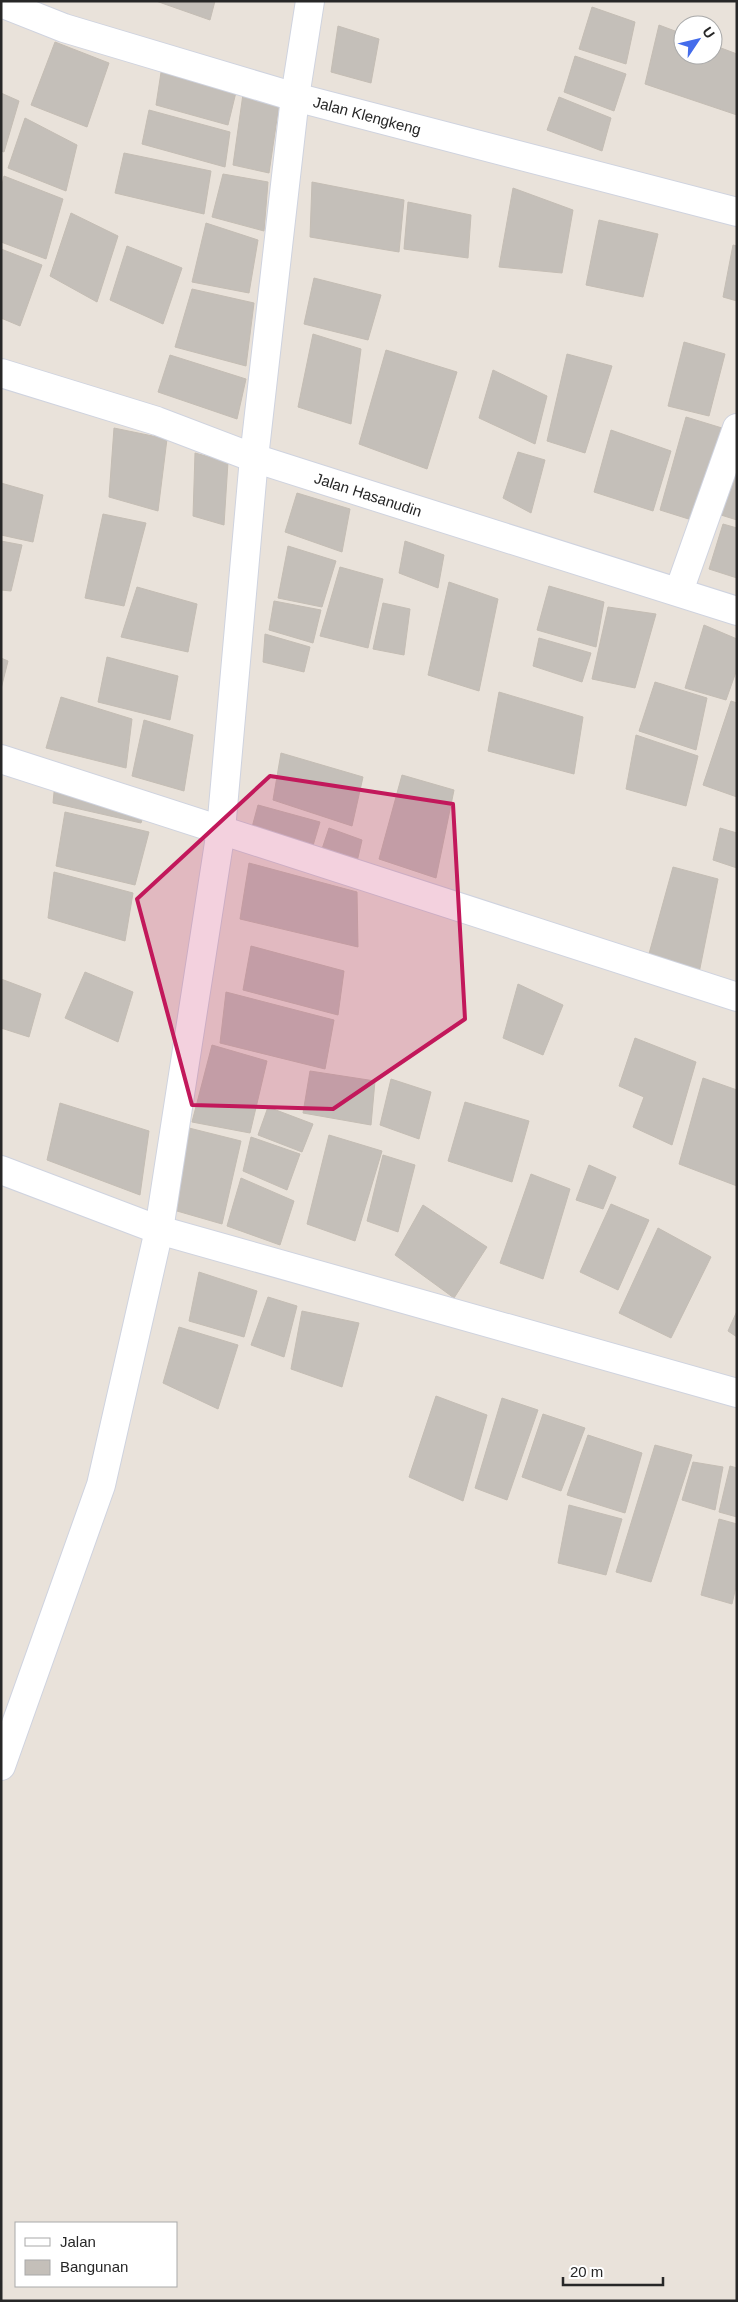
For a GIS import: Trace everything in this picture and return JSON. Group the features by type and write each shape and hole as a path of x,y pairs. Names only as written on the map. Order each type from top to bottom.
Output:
{"street":[{"path":"1,1766 101,1486 159,1230 220,830 254,458 295,97 310,1"},
{"name":"Jalan Klengkeng","path":"1,3 64,28 295,97 737,212"},
{"name":"Jalan Hasanudin","path":"1,373 157,421 254,458 527,546 679,591 737,611"},
{"path":"679,591 737,428"},
{"path":"1,759 737,997"},
{"path":"1,1170 159,1230 737,1393"}],"highlighted area":[{"path":"270,776 453,804 465,1019 333,1109 192,1105 137,899"}],"building":[{"path":"156,1 215,1 210,20"},
{"path":"592,7 635,22 626,64 579,49"},
{"path":"659,25 673,30 673,65 723,65 723,49 737,54 737,115 645,84"},
{"path":"338,26 379,39 371,83 331,72"},
{"path":"55,42 109,63 87,127 31,105"},
{"path":"575,56 626,74 614,111 564,92"},
{"path":"162,66 237,88 228,125 156,105"},
{"path":"1,93 19,101 4,152 1,151"},
{"path":"243,94 279,105 269,173 233,165"},
{"path":"559,97 611,118 602,151 547,130"},
{"path":"149,110 230,132 225,167 142,144"},
{"path":"25,118 77,145 66,191 8,168"},
{"path":"124,153 211,171 204,214 115,193"},
{"path":"223,174 268,182 264,231 212,217"},
{"path":"4,176 63,199 46,259 1,242 1,189"},
{"path":"312,182 404,200 399,252 310,237"},
{"path":"513,188 573,210 562,273 499,267"},
{"path":"408,202 471,215 468,258 404,249"},
{"path":"71,213 118,236 97,302 50,276"},
{"path":"599,220 658,234 643,297 586,285"},
{"path":"206,223 258,240 249,293 192,282"},
{"path":"733,245 737,246 737,301 723,297"},
{"path":"127,246 182,268 163,324 110,300"},
{"path":"1,249 42,265 20,326 1,318"},
{"path":"314,278 381,295 368,340 304,324"},
{"path":"192,289 254,303 246,366 175,347"},
{"path":"313,334 361,349 351,424 298,407"},
{"path":"684,342 725,354 709,416 668,406"},
{"path":"386,350 457,372 427,469 359,444"},
{"path":"567,354 612,366 585,453 547,441"},
{"path":"170,355 246,379 237,419 158,392"},
{"path":"493,370 547,396 535,444 479,418"},
{"path":"686,417 722,428 695,521 660,510"},
{"path":"114,428 167,439 158,511 109,497"},
{"path":"611,430 671,451 653,511 594,492"},
{"path":"518,452 545,460 531,513 503,498"},
{"path":"195,453 228,462 224,525 193,516"},
{"path":"737,472 737,520 721,515"},
{"path":"1,483 43,495 33,542 1,535"},
{"path":"297,493 350,509 342,552 285,532"},
{"path":"103,514 146,523 124,606 85,598"},
{"path":"723,524 737,528 737,578 709,569"},
{"path":"1,541 22,545 11,591 1,590"},
{"path":"405,541 444,555 438,588 399,573"},
{"path":"288,546 336,561 322,607 278,598"},
{"path":"340,567 383,579 368,648 320,636"},
{"path":"449,582 498,599 479,691 428,675"},
{"path":"549,586 604,602 596,647 537,630"},
{"path":"137,587 197,604 188,652 121,637"},
{"path":"274,601 321,610 313,643 269,630"},
{"path":"383,603 410,609 404,655 373,649"},
{"path":"608,607 656,614 635,688 592,679"},
{"path":"704,625 737,639 737,669 726,700 685,688"},
{"path":"265,634 310,647 304,672 263,662"},
{"path":"539,638 591,653 582,682 533,666"},
{"path":"107,657 178,676 170,720 98,702"},
{"path":"1,658 8,661 1,689"},
{"path":"655,682 707,698 696,750 639,731"},
{"path":"499,692 583,717 574,774 488,751"},
{"path":"61,697 132,719 126,768 46,748"},
{"path":"731,701 737,703 737,797 703,785"},
{"path":"144,720 193,735 184,791 132,776"},
{"path":"636,735 698,756 686,806 626,789"},
{"path":"281,753 363,777 352,826 273,800"},
{"path":"402,775 454,790 436,878 379,859"},
{"path":"55,782 145,811 141,823 53,803"},
{"path":"258,805 320,822 312,849 251,831"},
{"path":"65,812 149,832 135,885 56,866"},
{"path":"329,828 362,840 356,866 320,855"},
{"path":"720,828 737,833 737,868 713,860"},
{"path":"249,863 357,892 358,947 240,919"},
{"path":"673,867 718,879 698,978 647,961"},
{"path":"54,872 133,893 125,941 48,918"},
{"path":"251,946 344,971 338,1015 243,990"},
{"path":"85,972 133,992 118,1042 65,1018"},
{"path":"1,979 41,994 29,1037 1,1028"},
{"path":"518,984 563,1005 543,1055 503,1038"},
{"path":"226,992 334,1020 325,1069 220,1043"},
{"path":"635,1038 696,1062 672,1145 633,1127 644,1097 619,1086"},
{"path":"212,1045 267,1061 250,1133 192,1122"},
{"path":"310,1071 375,1081 371,1125 303,1113"},
{"path":"703,1078 737,1090 737,1186 679,1164"},
{"path":"391,1079 431,1092 419,1139 380,1125"},
{"path":"465,1102 529,1121 512,1182 448,1161"},
{"path":"60,1103 149,1131 140,1195 47,1160"},
{"path":"268,1107 313,1124 302,1152 258,1135"},
{"path":"189,1128 241,1141 222,1224 177,1211"},
{"path":"329,1135 382,1151 355,1241 307,1224"},
{"path":"251,1137 300,1154 287,1190 243,1171"},
{"path":"383,1155 415,1165 398,1232 367,1221"},
{"path":"589,1165 616,1177 603,1209 576,1200"},
{"path":"531,1174 570,1189 543,1279 500,1263"},
{"path":"241,1178 294,1201 280,1245 227,1226"},
{"path":"611,1204 649,1220 618,1290 580,1272"},
{"path":"423,1205 487,1247 454,1298 395,1255"},
{"path":"658,1228 711,1257 671,1338 619,1313"},
{"path":"199,1272 257,1291 244,1337 189,1321"},
{"path":"268,1297 297,1306 284,1357 251,1345"},
{"path":"302,1311 359,1323 342,1387 291,1369"},
{"path":"737,1311 737,1337 728,1331"},
{"path":"179,1327 238,1345 218,1409 163,1383"},
{"path":"436,1396 487,1415 463,1501 409,1477"},
{"path":"502,1398 538,1410 507,1500 475,1488"},
{"path":"543,1414 585,1428 561,1491 522,1477"},
{"path":"588,1435 642,1453 625,1513 567,1495"},
{"path":"655,1445 692,1455 651,1582 616,1572"},
{"path":"693,1462 723,1467 715,1510 682,1500"},
{"path":"730,1466 737,1468 737,1517 719,1512"},
{"path":"569,1505 622,1519 606,1575 558,1563"},
{"path":"719,1519 737,1524 737,1582 732,1604 701,1595"}]}
